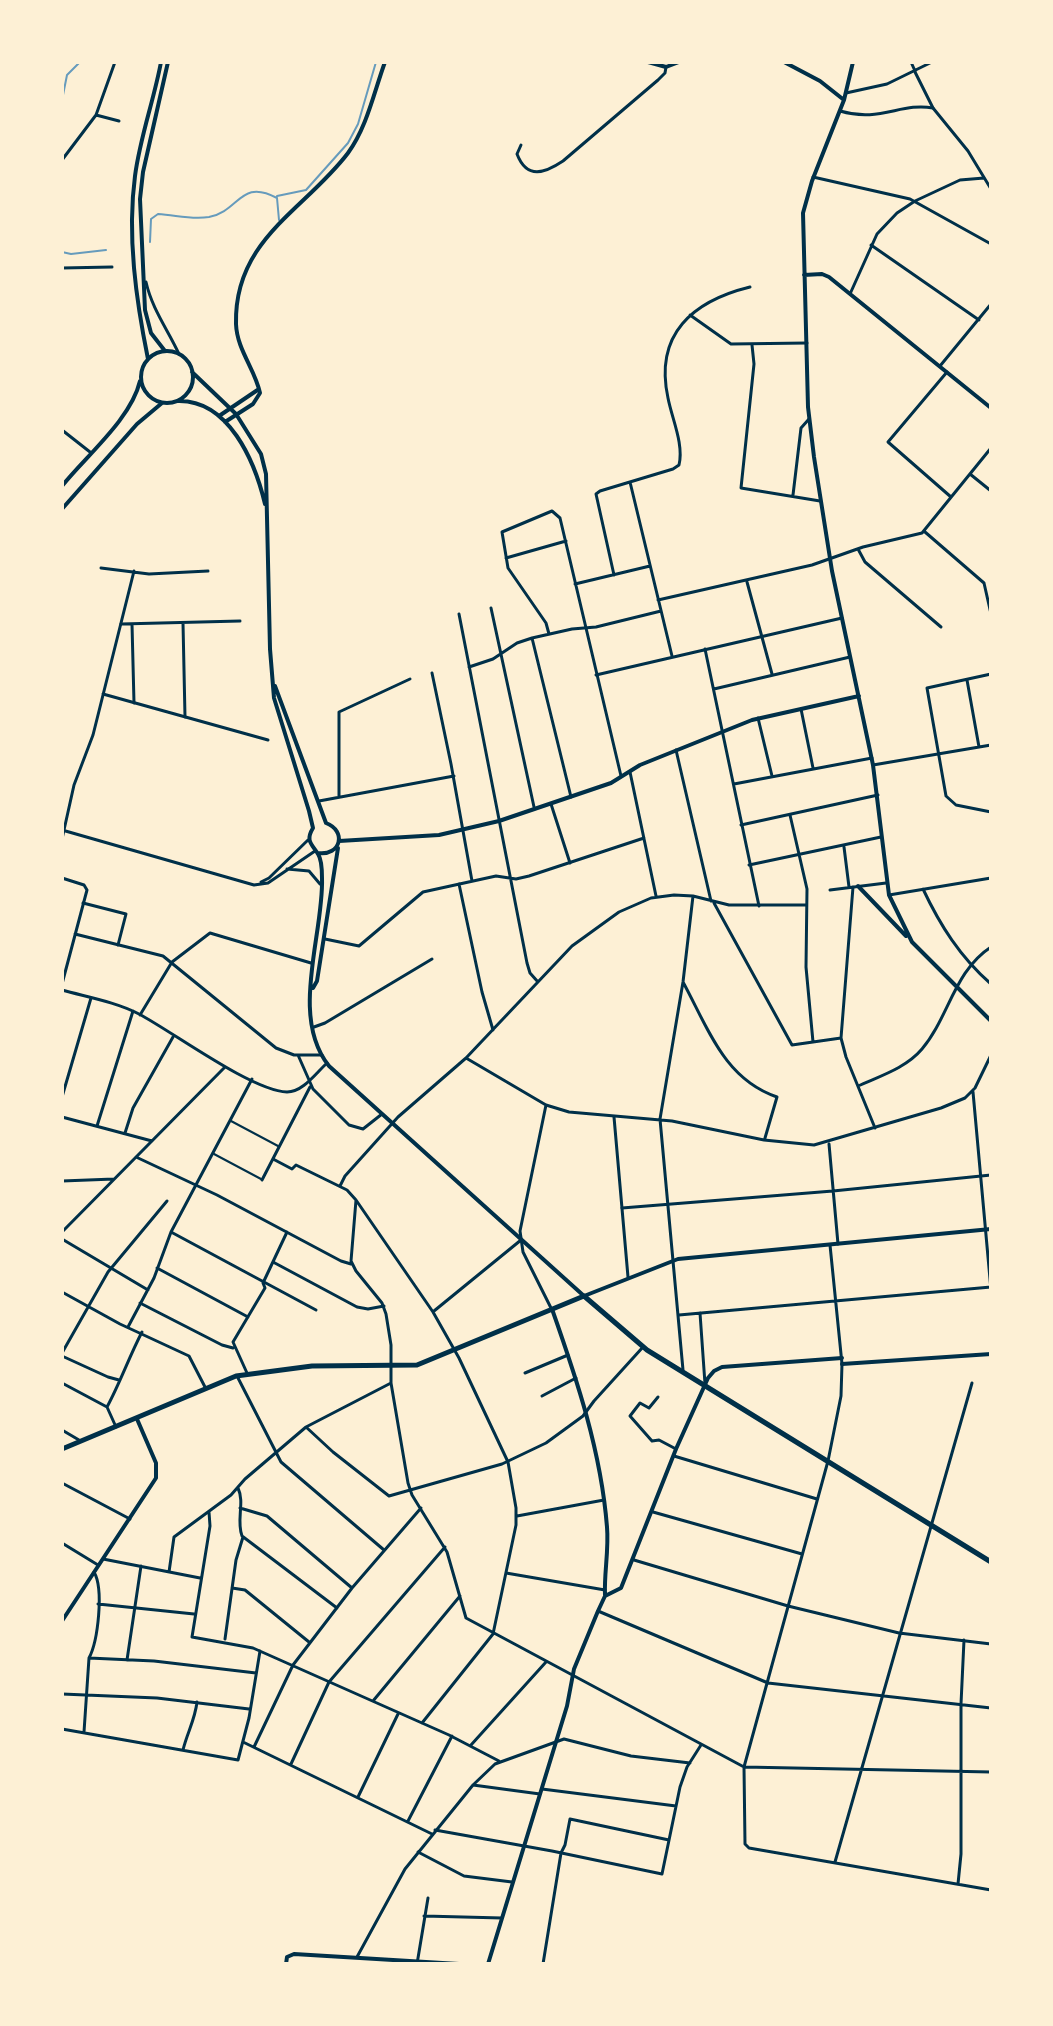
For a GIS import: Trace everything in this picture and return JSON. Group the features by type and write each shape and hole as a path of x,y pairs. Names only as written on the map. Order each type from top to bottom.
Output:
{"main road":[{"path":"62,1449 236,1376 312,1366 391,1367 421,1364 584,1296 643,1347 991,1562"}],"street":[{"path":"62,160 96,115 115,62"},
{"path":"62,486 132,407 148,359 136,300 134,193 135,173 161,62"},
{"path":"165,351 148,324 142,266 141,179 168,62"},
{"path":"225,422 256,401 259,389 237,334 237,310 246,275 258,250 279,222 350,150 366,119 385,62"},
{"path":"648,62 666,67 679,62"},
{"path":"784,62 820,81 844,100"},
{"path":"853,62 844,100 813,177 803,213 809,419 830,559 872,758 889,895 912,942"},
{"path":"911,62 933,108 968,151 991,189"},
{"path":"846,93 879,87 932,62"},
{"path":"521,145 517,154 526,169 538,173 548,170 563,161 658,80 666,67"},
{"path":"840,111 868,116 933,108"},
{"path":"96,115 119,121"},
{"path":"813,177 915,201 991,244"},
{"path":"850,294 871,245 883,226 915,201 960,180 984,178"},
{"path":"871,245 979,320"},
{"path":"142,266 152,305 169,330 179,354 190,365 197,379 236,414 261,454 266,474 274,698 313,828 309,839 269,878 254,885"},
{"path":"62,268 112,267"},
{"path":"804,275 826,275 991,408"},
{"path":"614,575 596,494 679,465 680,455 666,388 665,367 674,336 690,315 711,300 750,287"},
{"path":"940,366 990,307"},
{"path":"690,315 729,343 807,343"},
{"path":"752,345 754,364 741,488 821,501"},
{"path":"148,359 165,351 179,354"},
{"path":"176,401 191,386 192,372"},
{"path":"947,372 888,442 951,497"},
{"path":"141,379 148,395 163,403"},
{"path":"219,416 259,389"},
{"path":"62,509 143,417 163,403 176,401 203,405 225,422 250,460 268,514"},
{"path":"793,496 801,428 809,419"},
{"path":"62,430 90,452"},
{"path":"658,600 830,559 925,532 991,448"},
{"path":"970,474 990,489"},
{"path":"630,482 672,656"},
{"path":"549,634 546,623 510,571 502,532 548,512 556,512 566,541 621,778"},
{"path":"925,532 983,581 991,614"},
{"path":"506,558 566,541"},
{"path":"858,549 865,562 941,627"},
{"path":"575,584 650,566"},
{"path":"101,568 149,574 208,571"},
{"path":"62,839 75,780 90,742 134,571"},
{"path":"747,580 772,674"},
{"path":"491,608 535,809"},
{"path":"469,667 501,655 517,643 532,638 661,611"},
{"path":"459,614 527,963 538,982"},
{"path":"595,675 842,618"},
{"path":"121,624 240,621"},
{"path":"183,623 185,717"},
{"path":"132,624 134,703"},
{"path":"532,638 571,797"},
{"path":"705,649 759,906"},
{"path":"714,689 850,657"},
{"path":"432,673 472,881"},
{"path":"991,674 927,688 945,794 949,801 962,807 991,812"},
{"path":"339,797 338,714 410,679"},
{"path":"967,679 979,747"},
{"path":"273,680 326,823 337,830 339,842 317,981 312,990"},
{"path":"103,694 268,740"},
{"path":"63,831 254,885 267,883 316,852 331,852 339,842 433,835 499,821 621,778 676,750 758,718 859,696"},
{"path":"801,709 813,768"},
{"path":"758,718 772,776"},
{"path":"873,765 991,745"},
{"path":"676,750 712,902 792,1045 841,1038"},
{"path":"733,784 872,758"},
{"path":"630,772 656,896"},
{"path":"319,801 454,776"},
{"path":"740,825 878,795"},
{"path":"551,804 570,863"},
{"path":"790,815 807,889 806,967 813,1042"},
{"path":"313,828 326,823"},
{"path":"749,865 881,837"},
{"path":"323,939 359,946 418,895 496,876 526,877 644,838"},
{"path":"309,839 316,852 322,889 309,978 314,1027 322,1055 382,1114 584,1296 674,1260 988,1229"},
{"path":"844,847 853,887 841,1038 875,1128"},
{"path":"287,869 309,871 318,879 322,889"},
{"path":"62,878 87,888 62,984"},
{"path":"889,895 991,878"},
{"path":"830,890 887,883"},
{"path":"459,884 493,1030"},
{"path":"853,887 991,1021"},
{"path":"923,889 944,931 970,964 991,984"},
{"path":"340,1186 345,1176 392,1123 466,1058 572,946 596,926 626,908 656,896 693,896 712,902 759,906 806,905"},
{"path":"683,1370 660,1119 683,982 693,896"},
{"path":"83,903 126,914 118,945"},
{"path":"140,1015 172,962 206,935 215,933 311,963"},
{"path":"75,934 160,955 280,1050 298,1055 322,1055"},
{"path":"858,1086 901,1065 920,1051 970,964 991,947"},
{"path":"314,1027 432,959"},
{"path":"683,982 732,1070 758,1090 777,1097 764,1140"},
{"path":"62,990 133,1011 226,1066 288,1092 300,1088 327,1063"},
{"path":"62,1097 91,998"},
{"path":"97,1126 133,1011"},
{"path":"125,1133 133,1108 174,1036"},
{"path":"298,1055 310,1087 355,1128 367,1127 382,1114"},
{"path":"679,1315 991,1288 988,1229 973,1092 991,1055"},
{"path":"466,1058 546,1105 569,1112 660,1119 801,1145 829,1142 875,1128 952,1104 973,1092"},
{"path":"62,1232 226,1066"},
{"path":"128,1327 148,1290 171,1232 252,1079"},
{"path":"262,1180 310,1087"},
{"path":"488,1964 574,1676 605,1593 607,1538 604,1500 587,1412 552,1309 523,1252 521,1240 520,1224 546,1105"},
{"path":"62,1117 152,1141"},
{"path":"614,1117 628,1277"},
{"path":"829,1142 838,1244"},
{"path":"136,1157 352,1264 384,1306 391,1345 391,1383 410,1490 445,1547 465,1617 744,1767 991,1772"},
{"path":"273,1159 292,1169 296,1165 340,1186 356,1200 456,1351 508,1462 517,1516 494,1632 422,1723"},
{"path":"622,1208 991,1175"},
{"path":"62,1181 114,1179"},
{"path":"352,1264 356,1200"},
{"path":"119,1380 62,1354 111,1269 167,1201"},
{"path":"171,1232 316,1310"},
{"path":"247,1373 233,1348 233,1342 265,1288 263,1283 287,1232"},
{"path":"62,1239 148,1290"},
{"path":"433,1312 521,1240"},
{"path":"830,1245 842,1361 841,1396 828,1461 744,1767 745,1846 991,1890"},
{"path":"273,1262 357,1307 368,1309 384,1306"},
{"path":"157,1268 248,1317"},
{"path":"62,1292 189,1356 205,1387"},
{"path":"140,1303 219,1344 233,1348"},
{"path":"700,1313 705,1384"},
{"path":"107,1407 142,1332"},
{"path":"306,1427 389,1496 508,1462 554,1438 587,1412 643,1347"},
{"path":"506,1573 605,1593 619,1590 705,1384 714,1371 722,1367 991,1354"},
{"path":"525,1373 568,1355"},
{"path":"236,1376 283,1465 384,1550"},
{"path":"542,1396 576,1378"},
{"path":"62,1383 107,1407 116,1428"},
{"path":"169,1572 174,1537 238,1488 306,1427 391,1383"},
{"path":"835,1862 972,1383"},
{"path":"658,1397 649,1408 640,1403 630,1416 652,1441 659,1440 676,1449"},
{"path":"62,1621 157,1475 156,1463 137,1419"},
{"path":"62,1430 82,1442"},
{"path":"674,1456 817,1499"},
{"path":"62,1483 130,1519"},
{"path":"238,1488 241,1494 239,1528 243,1537 337,1608"},
{"path":"517,1516 604,1500"},
{"path":"240,1508 267,1516 352,1588"},
{"path":"254,1747 293,1665 352,1588 421,1508"},
{"path":"209,1512 210,1526 191,1636 260,1651 452,1736 499,1761"},
{"path":"653,1512 802,1554"},
{"path":"225,1641 238,1548 243,1537"},
{"path":"62,1543 98,1565"},
{"path":"291,1764 329,1682 445,1547"},
{"path":"103,1559 200,1578"},
{"path":"634,1560 788,1606 899,1633 991,1644"},
{"path":"127,1660 141,1566"},
{"path":"84,1732 89,1658 94,1648 100,1584 94,1572"},
{"path":"232,1588 245,1590 310,1643"},
{"path":"373,1702 460,1596"},
{"path":"98,1604 194,1614"},
{"path":"598,1611 768,1683 991,1708"},
{"path":"958,1884 964,1640"},
{"path":"62,1729 238,1760 251,1709 260,1651"},
{"path":"89,1658 256,1673"},
{"path":"471,1745 547,1661"},
{"path":"62,1694 197,1702 251,1709"},
{"path":"183,1750 195,1719 197,1702"},
{"path":"358,1797 398,1712"},
{"path":"408,1821 452,1736"},
{"path":"354,1960 397,1882 418,1852 473,1785 499,1761 568,1740 625,1754 690,1763"},
{"path":"243,1742 434,1832 524,1846 660,1874 664,1872 676,1806 690,1763 701,1745"},
{"path":"473,1785 676,1806"},
{"path":"543,1964 561,1853 565,1848 570,1819 669,1840"},
{"path":"418,1852 464,1876 513,1882"},
{"path":"417,1963 428,1898"},
{"path":"424,1916 502,1918"},
{"path":"286,1964 287,1957 294,1954 459,1964"}],"lane":[{"path":"230,1120 279,1147"},
{"path":"212,1154 262,1180"}],"waterway":[{"path":"62,100 67,75 80,62"},
{"path":"277,196 306,190 348,143 358,124 376,62"},
{"path":"150,242 151,219 158,214 209,217 255,192 277,198 279,220"},
{"path":"62,252 71,254 106,250"}]}
